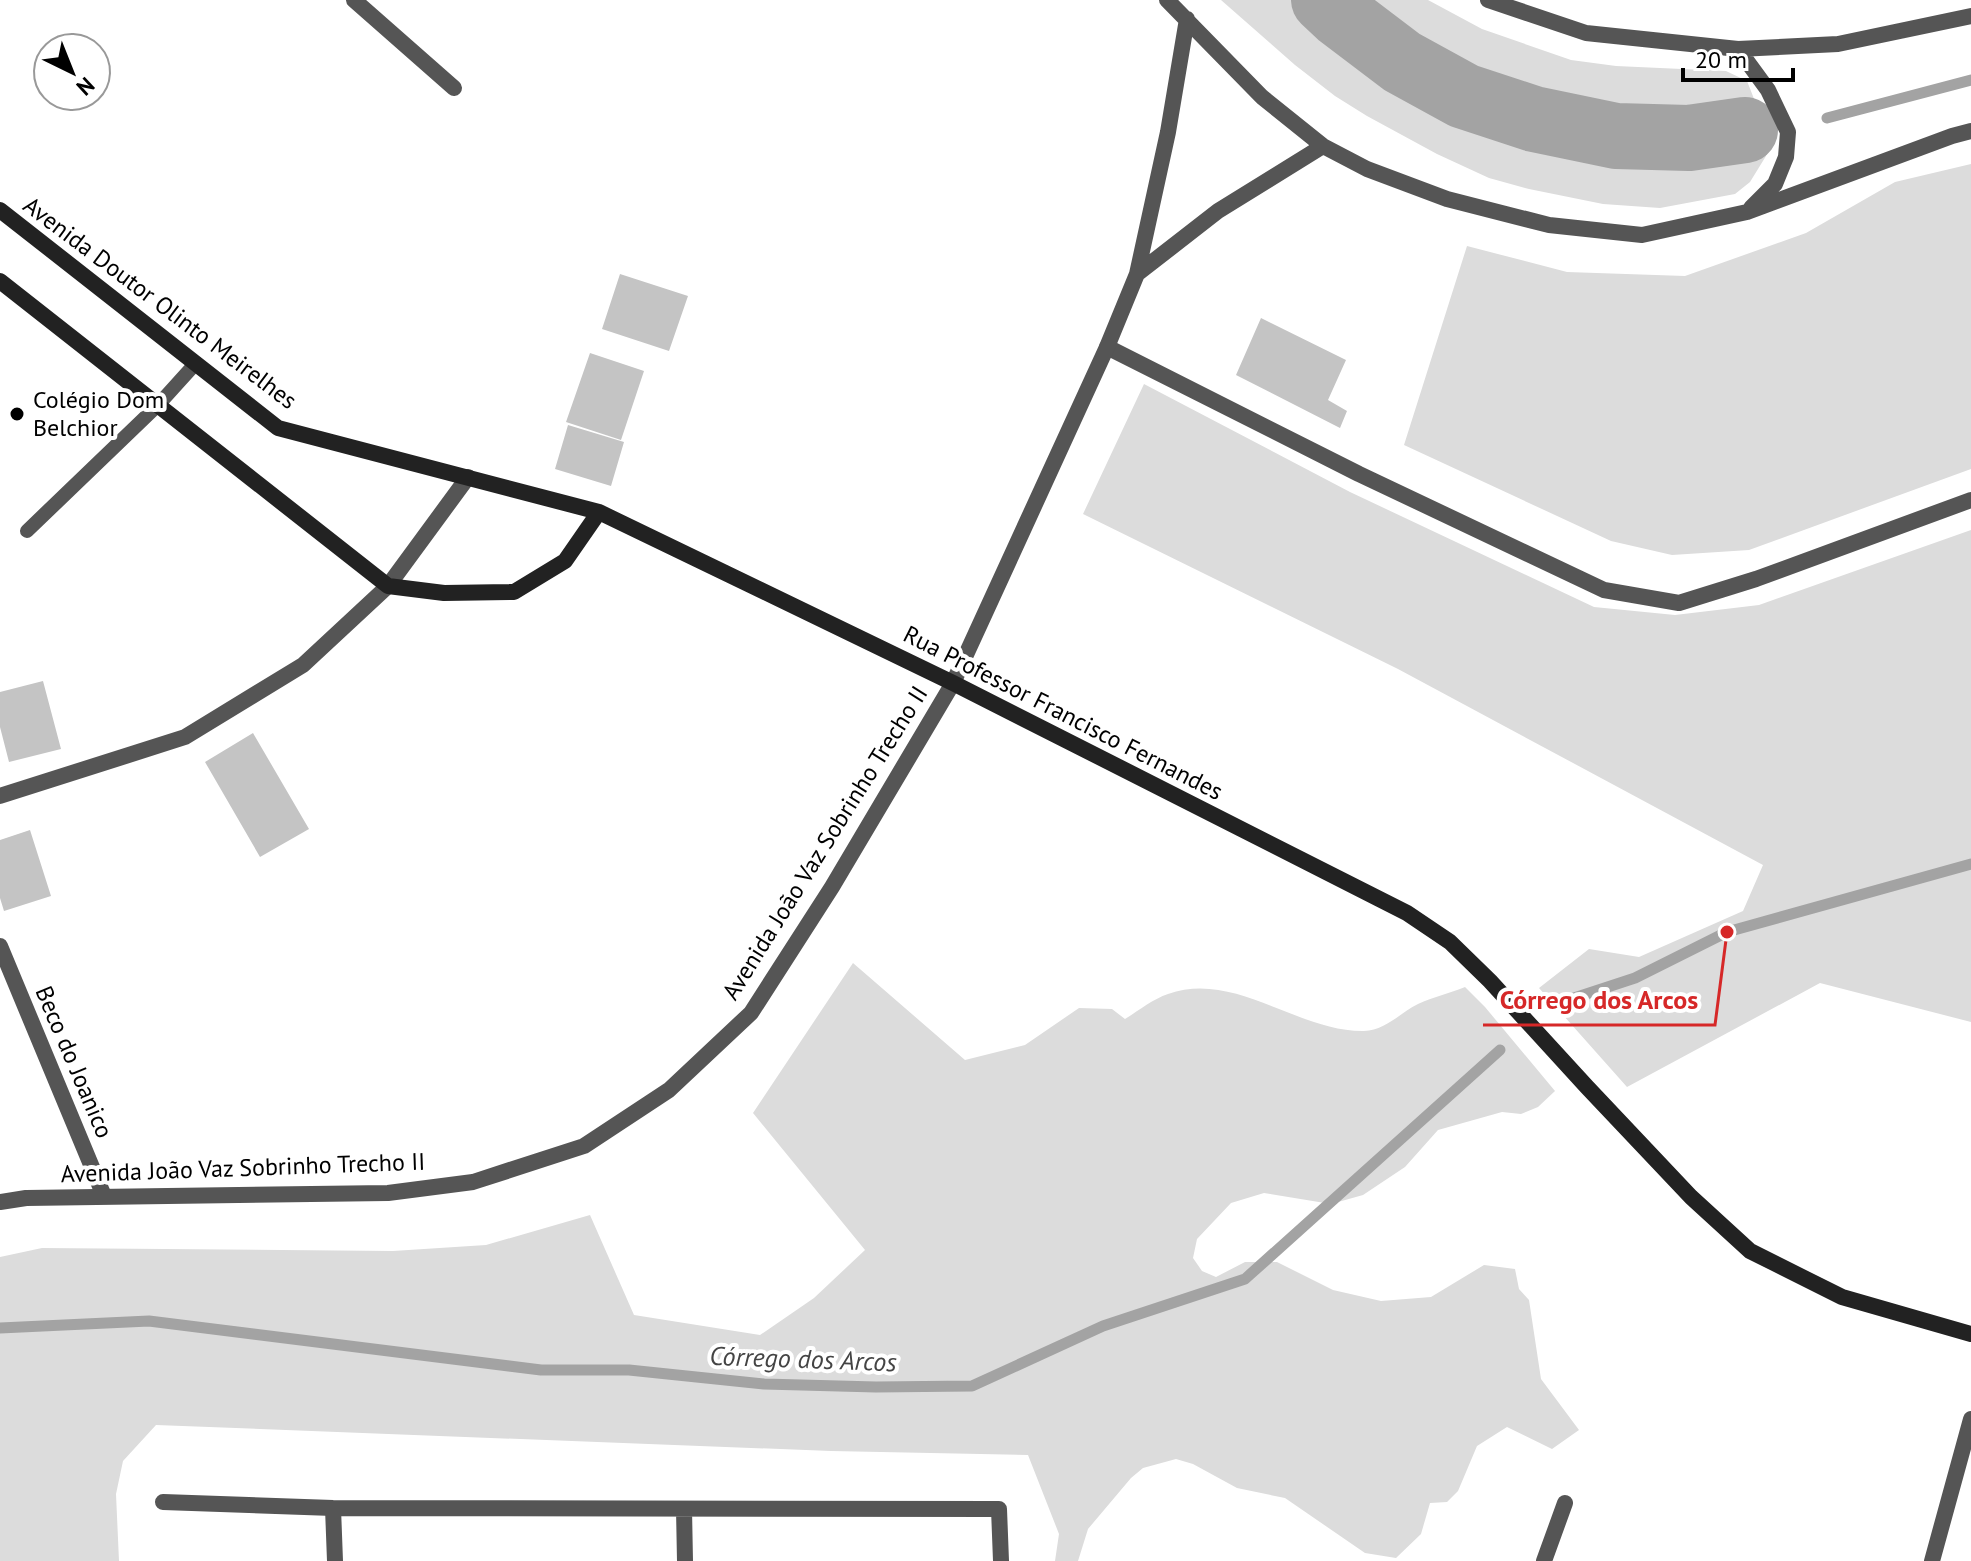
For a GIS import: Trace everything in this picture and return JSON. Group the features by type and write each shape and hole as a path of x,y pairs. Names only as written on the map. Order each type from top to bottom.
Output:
{"main road":[{"name":"Avenida Doutor Olinto Meirelhes","path":"0,210 278,428 599,512"},
{"path":"0,281 388,586 444,593 514,592 565,561 599,512"},
{"name":"Rua Professor Francisco Fernandes","path":"599,512 953,683 1407,913 1450,942 1490,981 1691,1197 1750,1251 1842,1297 1971,1334"}],"street":[{"path":"354,0 454,88"},
{"path":"1167,0 1262,97 1323,146 1367,169 1447,199 1549,225 1642,235 1747,212 1971,131"},
{"path":"1488,0 1586,33 1738,49 1838,44 1971,16"},
{"name":"Avenida João Vaz Sobrinho Trecho II","path":"0,1202 26,1198 104,1196 388,1193 473,1182 584,1146 669,1090 751,1013 832,887 953,683 1107,347 1137,274 1168,132 1187,19"},
{"path":"1738,49 1768,90 1788,132 1786,157 1775,184 1747,212"},
{"path":"1137,274 1218,211 1323,146"},
{"path":"1107,347 1359,474 1604,590 1679,603 1756,579 1971,500"},
{"path":"0,796 185,737 303,665 388,586 468,477"},
{"name":"Beco do Joanico","path":"0,946 104,1196"},
{"path":"1932,1561 1971,1419"},
{"path":"163,1502 333,1508 999,1509 1001,1561"},
{"path":"1544,1561 1565,1503"},
{"path":"333,1508 335,1561"},
{"path":"684,1509 685,1561"}],"lane":[{"path":"27,531 158,405 196,363"}],"shaded area":[{"path":"1221,0 1428,0 1482,29 1571,60 1616,66 1726,71 1747,81 1760,114 1766,156 1750,182 1735,194 1660,208 1603,204 1489,178 1437,154 1335,96"},
{"path":"1971,164 1971,469 1749,550 1672,555 1611,541 1404,445 1467,246 1567,272 1685,276 1806,233 1895,182"},
{"path":"1144,384 1350,492 1594,607 1675,615 1759,605 1971,530 1971,1022 1820,983 1627,1087 1539,988 1589,949 1639,957 1743,911 1763,865 1398,669 1083,514"},
{"path":"853,963 965,1060 1025,1045 1079,1008 1112,1009 1125,1019 1162,996 1193,989 1242,995 1315,1022 1339,1029 1364,1031 1386,1024 1424,1002 1465,987 1555,1091 1538,1107 1521,1114 1502,1112 1438,1130 1405,1167 1363,1195 1331,1204 1264,1193 1231,1203 1197,1239 1193,1258 1202,1271 1216,1277 1245,1262 1277,1262 1333,1290 1381,1301 1431,1297 1484,1265 1515,1269 1519,1289 1529,1300 1541,1379 1579,1430 1552,1449 1507,1427 1477,1446 1458,1491 1447,1502 1430,1503 1421,1534 1396,1558 1365,1553 1285,1498 1237,1488 1193,1464 1176,1459 1143,1468 1131,1478 1088,1529 1078,1561 1055,1561 1059,1534 1028,1455 831,1451 156,1425 123,1461 116,1494 119,1561 0,1561 0,1257 42,1248 393,1251 486,1245 590,1215 634,1315 760,1335 814,1298 865,1250 753,1113"}],"building":[{"path":"620,274 688,296 669,351 602,329"},
{"path":"1261,318 1346,360 1328,400 1347,411 1340,428 1236,375"},
{"path":"590,353 644,371 621,440 566,422"},
{"path":"568,425 624,442 611,486 555,469"},
{"path":"43,681 61,749 9,762 0,727 0,692"},
{"path":"253,733 309,829 260,857 205,762"},
{"path":"30,830 51,896 4,911 0,898 0,840"}],"waterway":[{"path":"1324,0 1402,62 1464,96 1534,119 1616,136 1689,138 1745,130"},
{"path":"1827,118 1971,80"},
{"name":"Córrego dos Arcos","path":"1571,999 1635,978 1727,932 1971,864"},
{"name":"Córrego dos Arcos","path":"0,1328 149,1321 541,1370 629,1370 764,1384 972,1386 1103,1326 1245,1279 1500,1050"}],"place":[{"name":"Colégio Dom Belchior","path":"17,414"},
{"name":"Córrego dos Arcos","path":"1727,932"}]}
